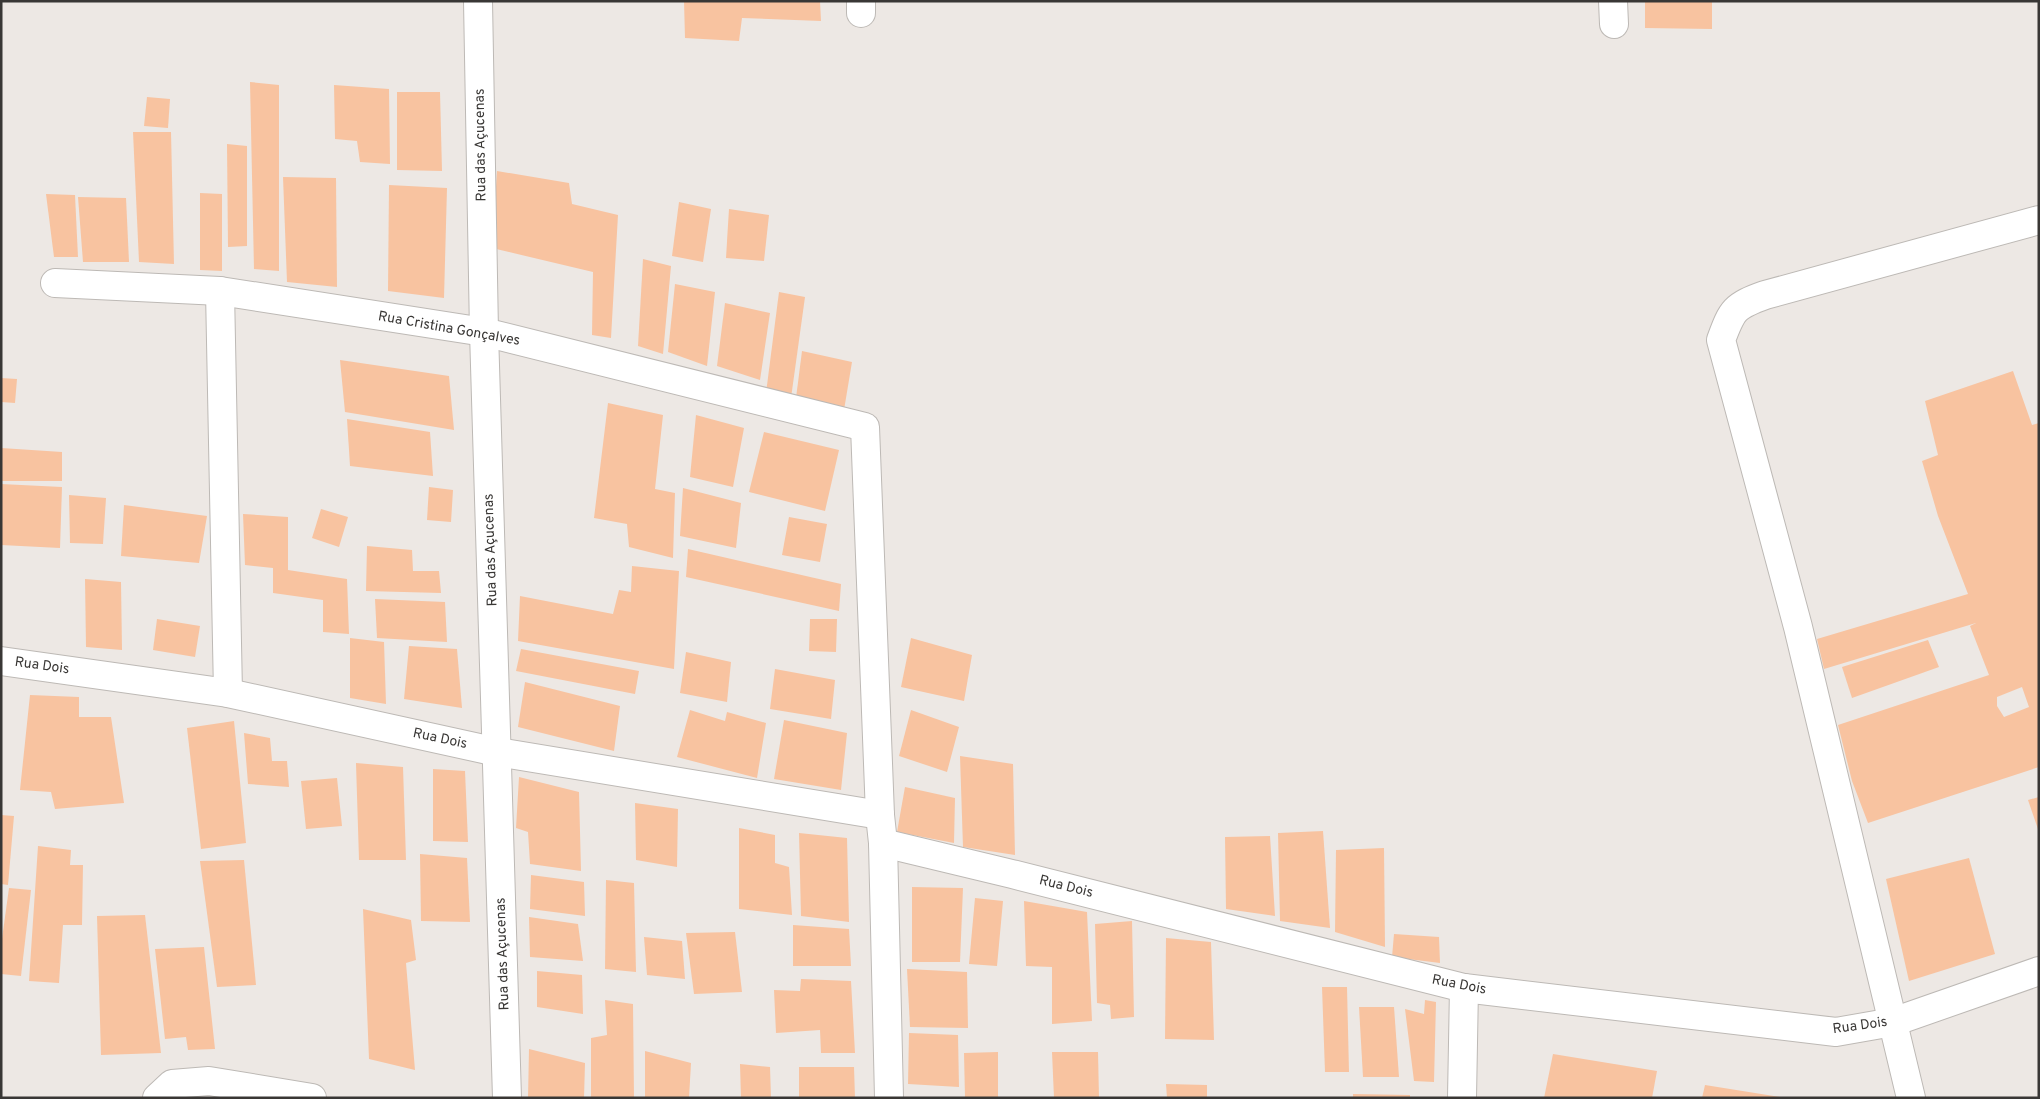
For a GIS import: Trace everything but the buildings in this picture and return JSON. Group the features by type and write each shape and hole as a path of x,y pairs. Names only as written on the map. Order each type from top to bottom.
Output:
{"street":[{"name":"Rua das Açucenas","path":"478,1 484,332 507,1098"},
{"path":"1911,1098 1798,627 1721,340 1730,316 1742,303 1765,295 2039,221"},
{"name":"Rua Cristina Gonçalves","path":"55,283 220,291 484,332 865,427 880,815"},
{"path":"220,291 228,693"},
{"name":"Rua Dois","path":"1,661 228,693 497,752 880,815"},
{"path":"880,815 883,843 889,1098"},
{"name":"Rua Dois","path":"883,843 1022,876 1464,988 1836,1032 1893,1022 2039,971"},
{"path":"1462,1098 1464,988"},
{"path":"157,1098 172,1084 208,1081 312,1098"}]}
